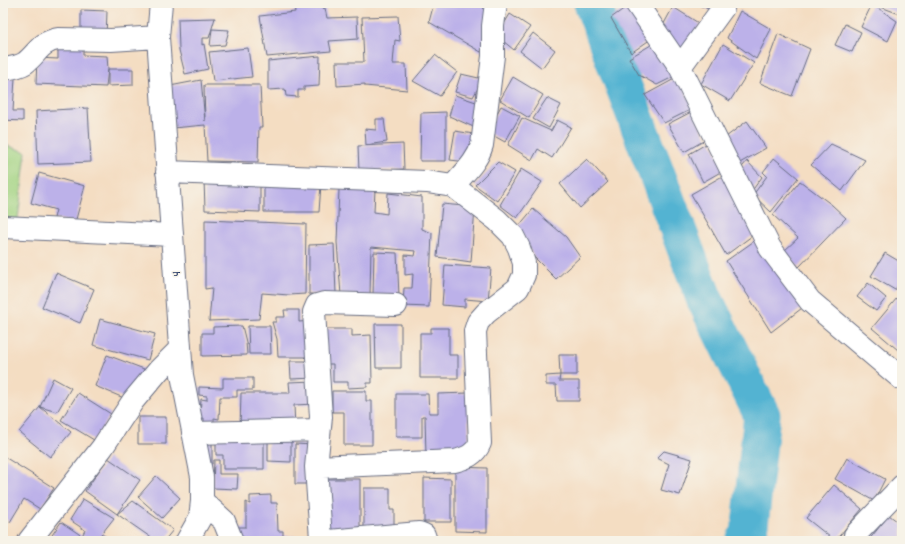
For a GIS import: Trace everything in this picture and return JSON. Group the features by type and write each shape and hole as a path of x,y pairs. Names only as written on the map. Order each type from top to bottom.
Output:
{"street":[{"name":"4","path":"161,3 158,37 182,375 202,477 200,518 187,541"},
{"path":"453,186 474,163 480,154 492,56 492,26 496,3"},
{"path":"636,3 680,66 770,248 810,301 902,379"},
{"path":"680,66 723,8 724,3"},
{"path":"3,69 16,67 24,63 50,40 111,40 158,37"},
{"path":"167,172 427,182 453,186 497,220 514,236 524,263 524,275 518,288 486,313 478,322 475,331 480,443 477,450 469,457 455,462 316,467"},
{"path":"3,227 172,235"},
{"path":"325,541 321,539 316,467 321,417 314,312 317,305 324,303 396,305"},
{"path":"30,541 102,448 133,401 159,370 180,349"},
{"path":"193,433 319,430"},
{"path":"855,535 902,486"},
{"path":"202,501 224,521 232,541"},
{"path":"329,541 419,533 424,535 426,541"}],"green space":[{"path":"3,144 26,152 18,219 3,218"}],"building":[{"path":"309,3 322,3 323,9 325,8 327,18 357,17 358,39 329,41 331,51 267,57 260,16 295,12 294,7"},
{"path":"434,3 483,3 489,5 486,38 481,52 429,22"},
{"path":"694,3 717,3 713,11"},
{"path":"883,3 902,3 902,15 881,7"},
{"path":"872,4 897,21 888,41 861,27"},
{"path":"629,5 651,39 631,53 611,18"},
{"path":"673,7 700,24 684,51 660,31"},
{"path":"81,10 107,11 106,38 81,31"},
{"path":"740,11 771,29 756,59 727,38"},
{"path":"510,14 530,27 514,50 497,36"},
{"path":"398,16 400,41 395,40 393,64 406,64 407,90 365,86 365,84 337,86 336,62 364,62 362,17"},
{"path":"215,18 209,38 202,38 202,45 204,44 208,69 185,74 179,50 178,19"},
{"path":"845,24 861,32 852,52 835,45"},
{"path":"212,29 229,30 225,45 210,46"},
{"path":"533,33 555,50 542,68 520,51"},
{"path":"778,34 810,49 792,96 760,83"},
{"path":"58,40 83,41 83,55 107,56 108,69 106,87 36,84 37,58 58,59"},
{"path":"656,42 675,76 657,85 639,75 629,58"},
{"path":"723,44 754,63 730,101 701,84"},
{"path":"248,48 252,77 213,81 209,52"},
{"path":"435,55 457,72 440,96 413,81"},
{"path":"320,56 319,86 304,87 304,90 298,90 298,97 286,96 285,89 268,90 268,61"},
{"path":"108,69 133,69 133,85 108,86"},
{"path":"461,74 483,79 473,97 455,92"},
{"path":"513,77 543,95 529,118 500,100"},
{"path":"678,77 694,108 664,123 645,95"},
{"path":"3,78 15,78 13,111 23,111 23,121 3,120"},
{"path":"201,80 205,121 204,85 260,85 262,127 259,127 258,162 207,161 205,125 173,128 170,86"},
{"path":"455,95 482,104 478,129 449,116"},
{"path":"547,98 561,105 549,128 533,119"},
{"path":"501,106 520,116 505,142 487,132"},
{"path":"88,108 91,162 38,164 36,111"},
{"path":"693,111 707,139 684,152 668,124"},
{"path":"446,112 446,161 420,161 421,113"},
{"path":"522,118 551,131 557,120 571,127 552,158 538,149 532,160 508,145"},
{"path":"376,119 384,119 387,142 366,145 365,129 376,130"},
{"path":"747,121 766,148 738,164 722,140"},
{"path":"455,131 480,135 467,162 450,160"},
{"path":"711,141 724,170 703,182 689,154"},
{"path":"403,144 404,169 359,171 358,146"},
{"path":"831,144 865,160 842,191 811,165"},
{"path":"774,158 798,178 771,212 753,195 767,176 763,172"},
{"path":"587,159 608,182 580,208 560,184"},
{"path":"747,161 762,177 751,192 739,171"},
{"path":"498,162 515,172 497,201 475,185"},
{"path":"521,169 542,182 517,218 500,205"},
{"path":"39,173 85,186 75,223 54,218 56,210 31,203"},
{"path":"726,174 756,233 726,255 691,194"},
{"path":"204,179 260,182 260,212 205,210"},
{"path":"800,181 832,205 846,218 799,267 784,251 798,238 773,215"},
{"path":"264,182 321,184 319,212 264,212"},
{"path":"339,189 375,189 374,212 387,214 388,193 422,197 422,229 432,233 429,307 403,306 404,288 412,288 413,274 405,275 405,255 415,256 416,251 371,247 370,296 341,295 337,242"},
{"path":"442,204 475,207 471,262 437,257"},
{"path":"533,209 566,237 580,257 556,279 534,257 518,227"},
{"path":"205,220 306,224 305,294 289,295 262,293 259,319 209,321 212,288 205,289"},
{"path":"757,239 806,305 771,332 726,261"},
{"path":"334,244 336,294 309,294 309,245"},
{"path":"374,252 397,253 399,296 373,295"},
{"path":"885,253 902,263 902,279 895,290 871,276"},
{"path":"445,265 491,268 488,301 465,299 465,307 442,305"},
{"path":"56,273 94,289 80,323 42,307"},
{"path":"868,283 886,298 876,311 857,297"},
{"path":"902,292 902,345 898,350 872,328"},
{"path":"284,310 299,310 299,322 311,321 313,357 278,357 277,339 272,322 276,322 276,317 285,317"},
{"path":"100,319 155,334 148,360 93,345"},
{"path":"375,324 401,324 401,368 376,368"},
{"path":"242,326 246,342 247,355 202,356 202,333 213,333 213,327"},
{"path":"248,326 270,326 271,354 249,354"},
{"path":"431,328 449,328 449,355 458,355 458,378 420,378 420,333 431,333"},
{"path":"323,329 352,329 352,336 371,335 372,383 367,383 367,387 348,388 348,382 333,382 333,364 324,364"},
{"path":"107,355 144,369 131,401 95,386"},
{"path":"559,355 577,355 577,375 560,375"},
{"path":"290,361 314,361 315,378 291,379"},
{"path":"560,375 559,381 579,381 579,401 557,401 556,385 546,385 546,376"},
{"path":"53,378 71,388 57,412 40,407"},
{"path":"223,378 253,378 253,390 237,390 237,397 220,397 219,419 214,418 214,427 204,427 204,418 200,418 201,399 207,400 207,396 199,395 199,387 223,388"},
{"path":"314,381 315,404 294,405 295,428 240,427 241,393 290,393 289,382"},
{"path":"332,391 366,391 366,401 372,401 372,445 344,445 344,412 332,412"},
{"path":"78,393 111,414 94,440 61,420"},
{"path":"468,393 469,449 456,449 456,455 426,456 425,416 422,416 422,437 396,437 396,394 428,394 429,413 438,413 438,394"},
{"path":"40,407 71,432 50,457 19,432"},
{"path":"138,417 166,417 166,444 138,444"},
{"path":"216,436 264,436 264,469 223,469 223,455 216,455"},
{"path":"268,437 291,437 291,462 268,461"},
{"path":"205,440 212,440 212,464 204,464"},
{"path":"295,444 313,445 313,484 295,484"},
{"path":"664,451 692,459 680,495 661,490 669,464 657,458"},
{"path":"3,456 54,488 40,509 24,499 10,522 3,518"},
{"path":"108,458 140,480 117,514 85,491"},
{"path":"847,458 885,479 874,501 835,479"},
{"path":"214,460 219,460 219,474 238,474 237,489 213,488"},
{"path":"455,467 487,468 487,532 455,531"},
{"path":"156,476 180,498 162,518 138,497"},
{"path":"424,478 451,479 451,522 424,522"},
{"path":"325,479 360,479 360,531 324,531"},
{"path":"834,485 862,509 835,541 806,518"},
{"path":"364,488 390,488 390,510 394,510 394,530 364,530"},
{"path":"271,495 271,503 277,503 278,531 283,531 283,536 295,536 295,541 242,541 236,527 246,527 246,502 250,504 250,496"},
{"path":"83,499 114,518 96,541 92,541 82,536 85,530 70,520"},
{"path":"133,501 173,530 164,541 156,541 117,514"},
{"path":"889,515 902,525 902,541 868,541"},
{"path":"61,522 82,536 79,541 48,541"},
{"path":"101,534 115,541 97,541"}],"waterway":[{"path":"592,3 704,298 762,415 749,535 744,541"}]}
